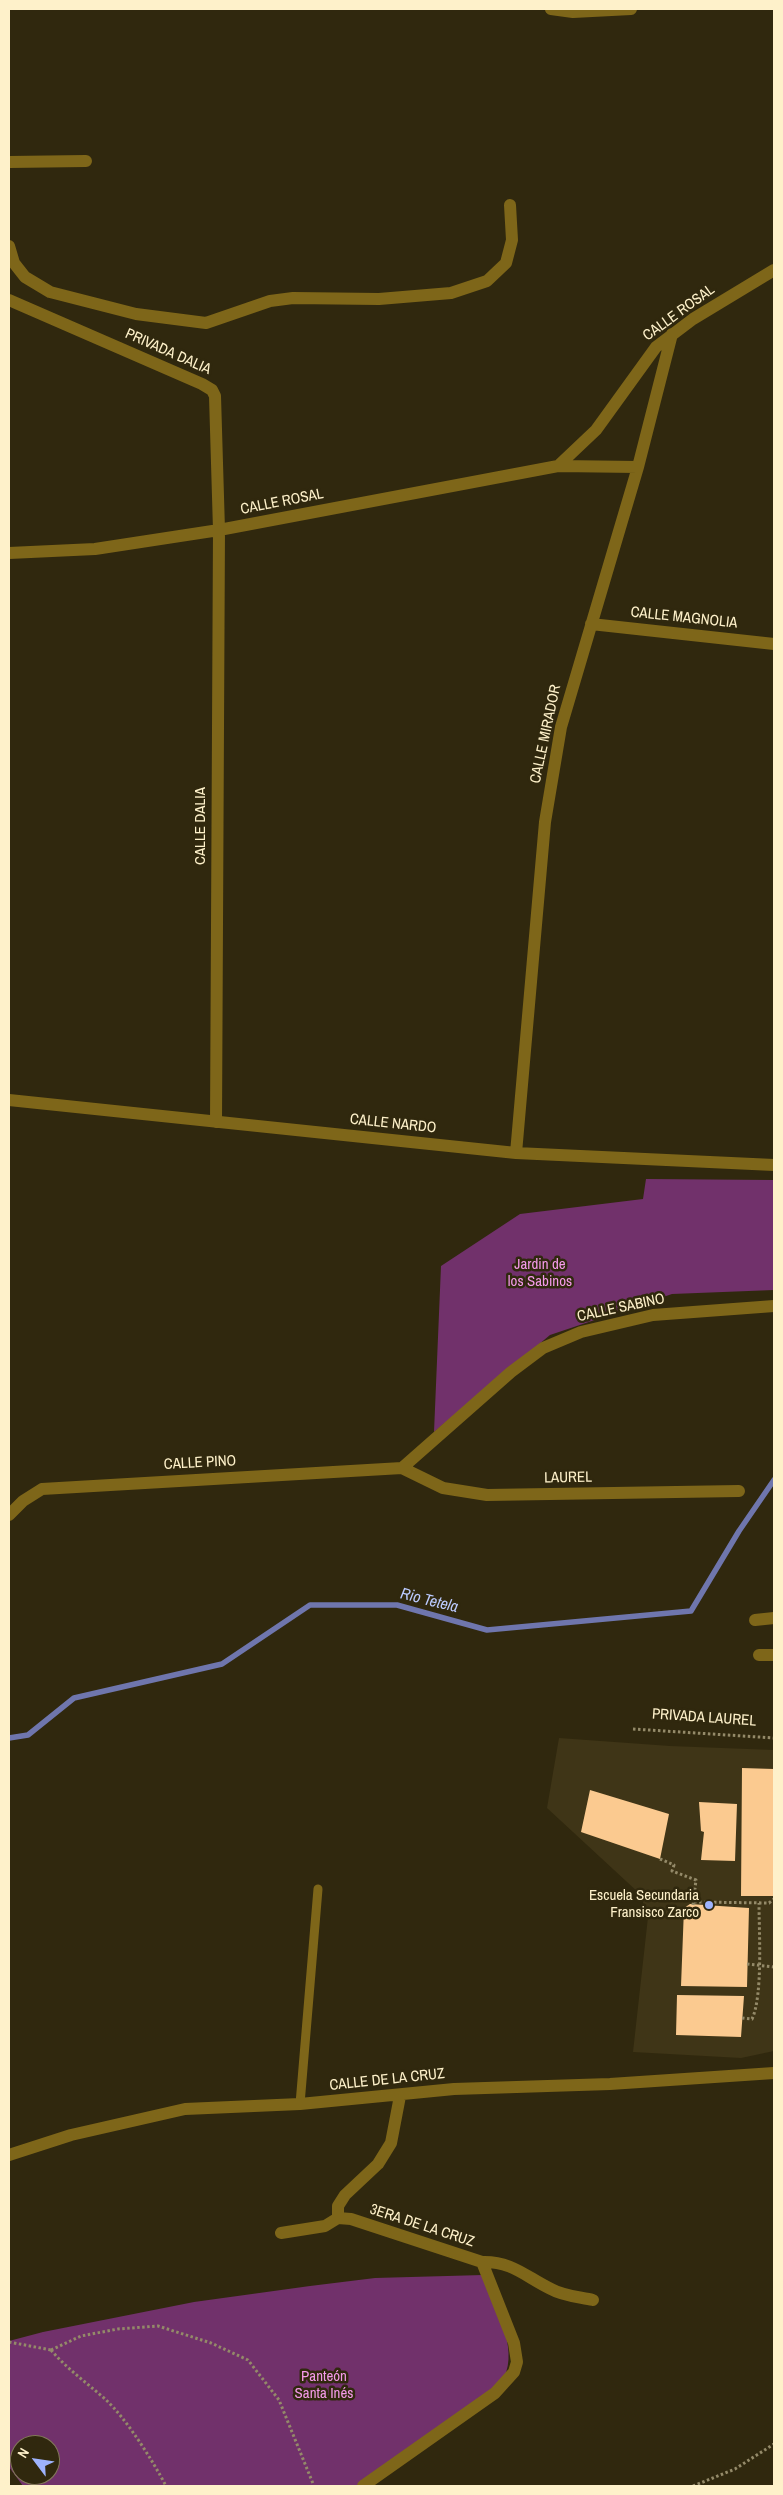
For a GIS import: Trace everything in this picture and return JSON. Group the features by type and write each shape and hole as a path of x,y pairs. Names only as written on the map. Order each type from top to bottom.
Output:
{"street":[{"path":"551,9 573,12 631,9"},
{"path":"9,162 86,161"},
{"path":"9,246 11,264 24,277 50,292 136,314 206,323 270,301 293,298 379,299 442,293 487,281 506,263 512,240 510,205"},
{"name":"CALLE ROSAL","path":"558,466 596,430 648,356 672,334 701,314 774,270"},
{"name":"PRIVADA DALIA","path":"9,300 212,390 216,403 219,530"},
{"name":"CALLE MIRADOR","path":"516,1154 545,822 561,728 590,624 638,467 672,334"},
{"name":"CALLE ROSAL","path":"9,553 95,549 219,530 558,466 638,467"},
{"name":"CALLE DALIA","path":"216,1122 219,530"},
{"name":"CALLE MAGNOLIA","path":"590,624 774,644"},
{"name":"CALLE NARDO","path":"9,1100 516,1154 774,1165"},
{"name":"CALLE SABINO","path":"402,1468 511,1372 544,1348 574,1335 653,1315 774,1306"},
{"name":"LAUREL","path":"402,1468 443,1488 486,1495 739,1492"},
{"name":"CALLE PINO","path":"9,1515 23,1501 42,1489 402,1468"},
{"path":"755,1620 774,1618"},
{"path":"760,1655 774,1655"},
{"name":"CALLE DE LA CRUZ","path":"9,2155 71,2135 185,2109 300,2104 400,2096 411,2093 454,2089 610,2084 774,2073"},
{"name":"3ERA DE LA CRUZ","path":"400,2096 392,2143 378,2164 345,2195 338,2206 338,2218 351,2220 482,2262 510,2265 553,2291 593,2300"},
{"path":"281,2233 324,2226 338,2218"},
{"name":"3ERA DE LA CRUZ","path":"364,2486 495,2393 514,2372 517,2362 514,2343 482,2262"}],"lane":[{"path":"300,2104 318,1889"}],"path":[{"name":"PRIVADA LAUREL","path":"633,1729 774,1738"},
{"path":"660,1859 674,1865 672,1871 696,1880 693,1903 759,1904 769,1903 774,1899"},
{"path":"742,2018 753,2017 760,1965 759,1904"},
{"path":"748,1964 774,1967"},
{"path":"9,2342 51,2350 80,2336 118,2329 158,2326 211,2343 248,2360 279,2400 314,2486"},
{"path":"51,2350 61,2363 106,2400 147,2452 166,2486"},
{"path":"693,2486 735,2469 774,2444"}],"shaded area":[{"name":"Escuela Secundaria Fransisco Zarco","path":"559,1738 670,1746 774,1750 774,2051 741,2058 633,2052 648,1917 640,1894 547,1808"}],"green space":[{"name":"Jardin de los Sabinos","path":"646,1179 774,1180 774,1290 672,1294 550,1335 434,1432 441,1266 520,1214 643,1199"},
{"name":"Panteón Santa Inés","path":"483,2275 507,2339 508,2366 504,2378 358,2486 23,2486 60,2485 60,2435 10,2435 10,2468 9,2467 9,2341 43,2332 194,2302 375,2278"}],"building":[{"path":"742,1768 774,1769 774,1896 741,1896"},
{"path":"590,1790 669,1814 660,1859 581,1832"},
{"path":"699,1802 737,1804 735,1861 701,1860 704,1832 701,1831"},
{"path":"690,1904 749,1908 747,1987 681,1986 684,1908"},
{"path":"677,1995 744,1996 741,2037 676,2035"}],"waterway":[{"name":"Rio Tetela","path":"9,1738 28,1735 74,1698 222,1664 310,1605 397,1605 487,1630 691,1611 739,1531 774,1480"}],"place":[{"name":"Escuela Secundaria Fransisco Zarco","path":"709,1905"}]}
